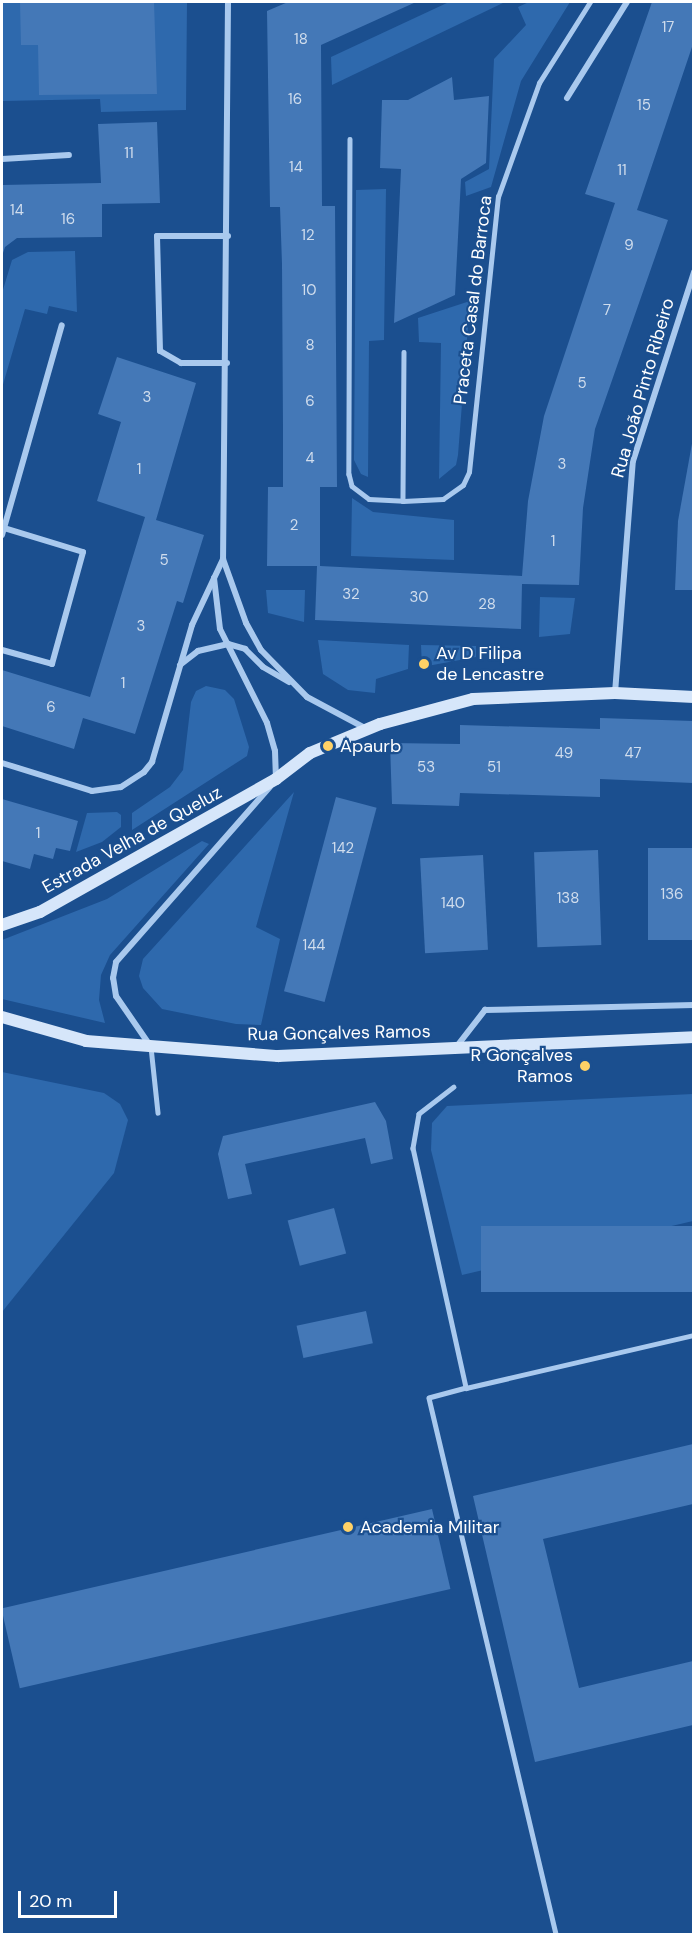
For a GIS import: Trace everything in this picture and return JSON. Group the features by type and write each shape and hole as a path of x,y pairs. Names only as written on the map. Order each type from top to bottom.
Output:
{"main road":[{"name":"Estrada Velha de Queluz","path":"2,925 40,912 276,779 310,753 367,729 473,699 615,693 693,697"},
{"path":"2,1017 86,1041 151,1047"},
{"name":"Rua Gonçalves Ramos","path":"151,1047 278,1056 693,1037"}],"street":[{"path":"228,2 227,363 223,559 252,636 293,684"},
{"path":"567,98 627,2"},
{"path":"2,159 69,155"},
{"path":"227,363 181,363 160,351 157,236 228,236"},
{"name":"Rua João Pinto Ribeiro","path":"615,693 631,472 693,272"},
{"path":"2,650 52,664 83,552 3,531 62,325"},
{"path":"2,763 92,791 121,787 144,772 152,762 192,625 223,559"},
{"path":"151,1047 116,996 113,978 116,962 276,779 269,730 228,644 217,614 214,578"},
{"path":"180,666 198,651 228,644 245,649 263,667 293,684 320,706 367,729"},
{"name":"Rua Gonçalves Ramos","path":"455,1049 485,1010 693,1005"}],"lane":[{"name":"Praceta Casal do Barroca","path":"350,139 349,474 352,486 369,500 443,500 463,485 469,472 498,197 538,83 590,2"},
{"path":"403,501 404,352"},
{"path":"151,1047 158,1113"},
{"path":"454,1087 419,1114 413,1148 466,1388"},
{"path":"556,1935 429,1398 693,1335"}],"shaded area":[{"path":"2,2 187,2 186,110 101,112 100,99 2,101"},
{"path":"449,2 505,2 332,85 331,57"},
{"path":"529,2 570,2 521,81 491,187 466,196 465,182 489,169 494,59 526,25 518,7"},
{"path":"386,189 384,340 369,341 368,477 361,474 354,460 356,190"},
{"path":"75,251 77,312 49,306 47,314 25,309 2,388 2,293 12,260 28,252"},
{"path":"470,301 458,455 456,465 439,479 441,343 419,342 418,318"},
{"path":"352,498 373,512 454,520 454,560 351,556"},
{"path":"266,590 305,590 304,622 268,613"},
{"path":"540,597 575,598 570,634 539,637"},
{"path":"318,640 409,645 408,669 376,679 375,693 348,690 323,674"},
{"path":"421,645 476,646 476,657 422,667"},
{"path":"206,686 225,690 234,699 249,747 247,756 132,830 132,813 170,787 183,770 191,702 196,691"},
{"path":"294,792 256,927 280,939 261,1025 236,1024 162,1009 143,988 139,976 143,959"},
{"path":"117,812 121,815 121,827 102,842 76,852 87,813"},
{"path":"202,841 209,844 110,955 101,975 99,1000 105,1023 2,999 2,940 107,899"},
{"path":"2,1072 104,1093 120,1104 128,1120 114,1173 2,1312"},
{"path":"693,1094 693,1221 462,1275 431,1150 432,1123 447,1106"}],"building":[{"path":"20,2 154,2 157,94 39,95 38,45 21,45"},
{"path":"288,2 416,2 321,45 322,206 335,206 337,487 320,487 320,566 522,576 528,501 544,416 615,203 585,194 652,2 693,2 693,44 637,210 668,220 595,429 583,508 579,585 522,584 521,629 315,620 317,566 267,566 268,487 283,487 283,430 280,207 270,207 267,11"},
{"path":"452,77 454,100 489,96 486,163 461,179 455,295 394,323 401,169 380,168 382,100 408,100"},
{"path":"157,122 160,203 102,204 102,237 17,238 5,247 2,256 2,185 101,183 98,124"},
{"path":"117,357 196,383 156,520 204,535 183,603 177,601 135,734 83,718 74,749 2,726 2,670 90,697 145,517 97,501 121,422 98,414"},
{"path":"693,438 693,590 675,590 678,521"},
{"path":"600,718 693,721 693,783 600,779 600,797 460,793 459,806 392,804 390,743 460,744 460,725 600,729"},
{"path":"336,797 377,808 325,1002 284,991"},
{"path":"2,799 78,821 70,851 56,848 53,859 34,854 30,869 2,861"},
{"path":"648,848 693,848 693,940 648,940"},
{"path":"598,850 601,945 537,947 534,852"},
{"path":"483,855 488,950 425,953 420,858"},
{"path":"375,1102 386,1121 393,1159 371,1164 365,1138 245,1164 252,1194 228,1199 218,1154 223,1136"},
{"path":"334,1208 346,1253 300,1266 288,1220"},
{"path":"481,1226 693,1226 693,1292 481,1292"},
{"path":"366,1311 373,1343 303,1358 297,1326"},
{"path":"693,1444 693,1504 543,1539 579,1688 693,1661 693,1725 535,1762 473,1496"},
{"path":"432,1509 450,1589 20,1688 2,1608"}],"place":[{"name":"Av D Filipa de Lencastre","path":"424,664"},
{"name":"Apaurb","path":"328,746"},
{"name":"R Gonçalves Ramos","path":"585,1066"},
{"name":"Academia Militar","path":"348,1527"}]}
